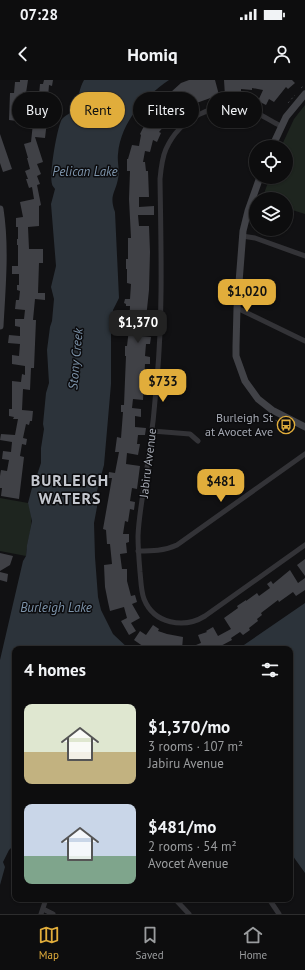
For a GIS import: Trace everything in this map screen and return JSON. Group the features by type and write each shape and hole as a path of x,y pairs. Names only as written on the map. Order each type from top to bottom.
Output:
{"street":[{"path":"275,140 291,109 305,94"},
{"name":"Jabiru Avenue","path":"281,126 257,113 247,110 236,108 214,109 199,114 185,123 174,135 166,149 161,168 162,298 157,378 152,431 138,534 141,586 145,601 157,615 169,621 180,624 193,622 200,619 305,545"},
{"path":"258,184 248,211 242,236 237,308 236,356 245,380 251,390 266,406 278,414 305,427"},
{"path":"0,209 3,279 0,326"},
{"path":"242,236 255,238 305,256"},
{"path":"237,308 305,341"},
{"path":"152,431 190,434 198,441"},
{"path":"138,551 167,549 177,545 305,454"},
{"path":"45,902 42,912 53,914"},
{"path":"178,902 188,914"},
{"path":"272,902 279,914"}],"shaded area":[{"path":"305,105 305,214 293,210 293,192 265,192 267,184 293,184 293,140 284,140 294,119"},
{"path":"0,498 28,503 31,524 26,556 0,551"}],"water":[{"name":"Burleigh Lake","path":"84,80 169,80 154,92 133,92 133,114 120,142 118,154 119,176 113,195 119,298 113,310 115,319 111,333 111,384 104,465 97,491 97,507 94,523 98,597 101,610 113,634 126,646 12,646 12,847 3,862 5,867 0,885 0,660 23,561 26,556 32,521 28,503 41,463 46,393 49,383 47,350 54,299 51,287 56,266 51,204 55,189 52,185 51,179 54,151 59,128 62,128 62,119 70,113 70,128 125,128 125,92 79,92"},
{"path":"305,603 305,873 293,856 293,646 242,646"}],"building":[{"path":"20,80 28,80 26,92 14,92 15,82 20,82"},
{"path":"44,80 53,80 52,86 49,85 48,92 39,92 40,84 43,84"},
{"path":"189,80 215,80 218,92 207,92 207,99 199,102 199,92 171,92 181,83"},
{"path":"224,80 292,80 295,83 288,89 286,87 274,102 269,99 266,105 262,103 263,90 252,88 252,90 241,89 241,92 225,92"},
{"path":"10,93 12,93 12,120 9,120"},
{"path":"32,128 46,128 45,138 35,137 43,162 37,164 41,174 37,176 40,184 37,185 41,205 39,206 39,226 28,227 29,249 43,249 43,263 39,263 38,293 45,293 45,300 35,299 33,320 36,320 34,368 31,368 30,390 23,389 22,410 33,411 32,421 30,421 29,425 26,424 23,438 27,439 26,445 22,444 20,456 24,457 19,499 1,496 1,470 7,471 9,460 2,459 3,451 11,452 12,442 0,440 1,434 15,435 18,419 13,419 14,417 9,416 9,409 12,409 12,381 21,382 22,374 25,375 25,366 12,364 12,355 19,356 20,344 8,343 9,335 20,336 20,327 15,326 15,319 24,319 25,310 15,309 16,300 19,300 20,291 17,290 17,285 19,285 19,274 12,274 12,266 18,266 18,227 16,227 16,218 23,217 20,202 34,199 32,187 29,188 25,171 30,169 24,144 31,142"},
{"path":"143,128 163,128 159,132 161,133 157,142 153,140 150,152 145,151 143,162 145,162 146,171 148,171 149,197 139,197 139,207 154,206 154,215 138,215 139,226 149,226 150,252 149,290 146,321 141,320 140,336 151,337 150,344 146,344 145,356 150,357 150,364 145,364 143,400 133,399 132,408 141,409 141,417 135,416 135,427 146,428 145,435 138,435 137,444 140,444 138,455 127,453 126,464 140,466 137,489 132,488 130,501 135,502 134,510 130,509 128,522 125,521 123,534 129,534 129,542 126,543 127,553 120,554 122,569 127,569 127,581 131,596 135,595 137,602 132,604 140,618 131,623 136,631 129,635 121,621 127,618 124,607 110,611 105,587 104,565 112,564 110,544 107,544 106,530 103,529 112,478 108,478 109,472 115,473 119,452 115,452 117,437 121,438 123,412 121,412 121,405 124,405 125,346 127,346 129,329 130,306 126,306 124,303 125,299 130,299 131,284 127,283 126,269 126,259 128,259 128,238 131,238 129,199 130,171 127,171 127,159 132,145 139,146 140,134"},
{"path":"0,134 12,169 3,172 0,163"},
{"path":"0,553 13,556 10,565 0,571"},
{"path":"305,559 305,576 297,565"},
{"path":"290,570 298,583 305,578 305,590 296,596 293,592 279,602 278,600 261,613 262,615 257,619 258,621 243,635 240,632 231,638 232,640 221,646 196,646 201,643 198,635 207,632 206,631 213,627 218,636 231,629 224,618 246,600 257,593 259,596 270,588 267,584 271,581 273,584"},
{"path":"0,572 8,574 7,582 0,580"},
{"path":"153,625 159,629 158,631 183,637 182,646 143,646 134,640 140,631 146,635"}],"place":[{"name":"Burleigh St at Avocet Ave","path":"286,425"}],"district":[{"name":"BURLEIGH WATERS","path":"70,489"}],"water label":[{"name":"Pelican Lake","path":"85,171"},
{"name":"Stony Creek","path":"75,359"}]}
